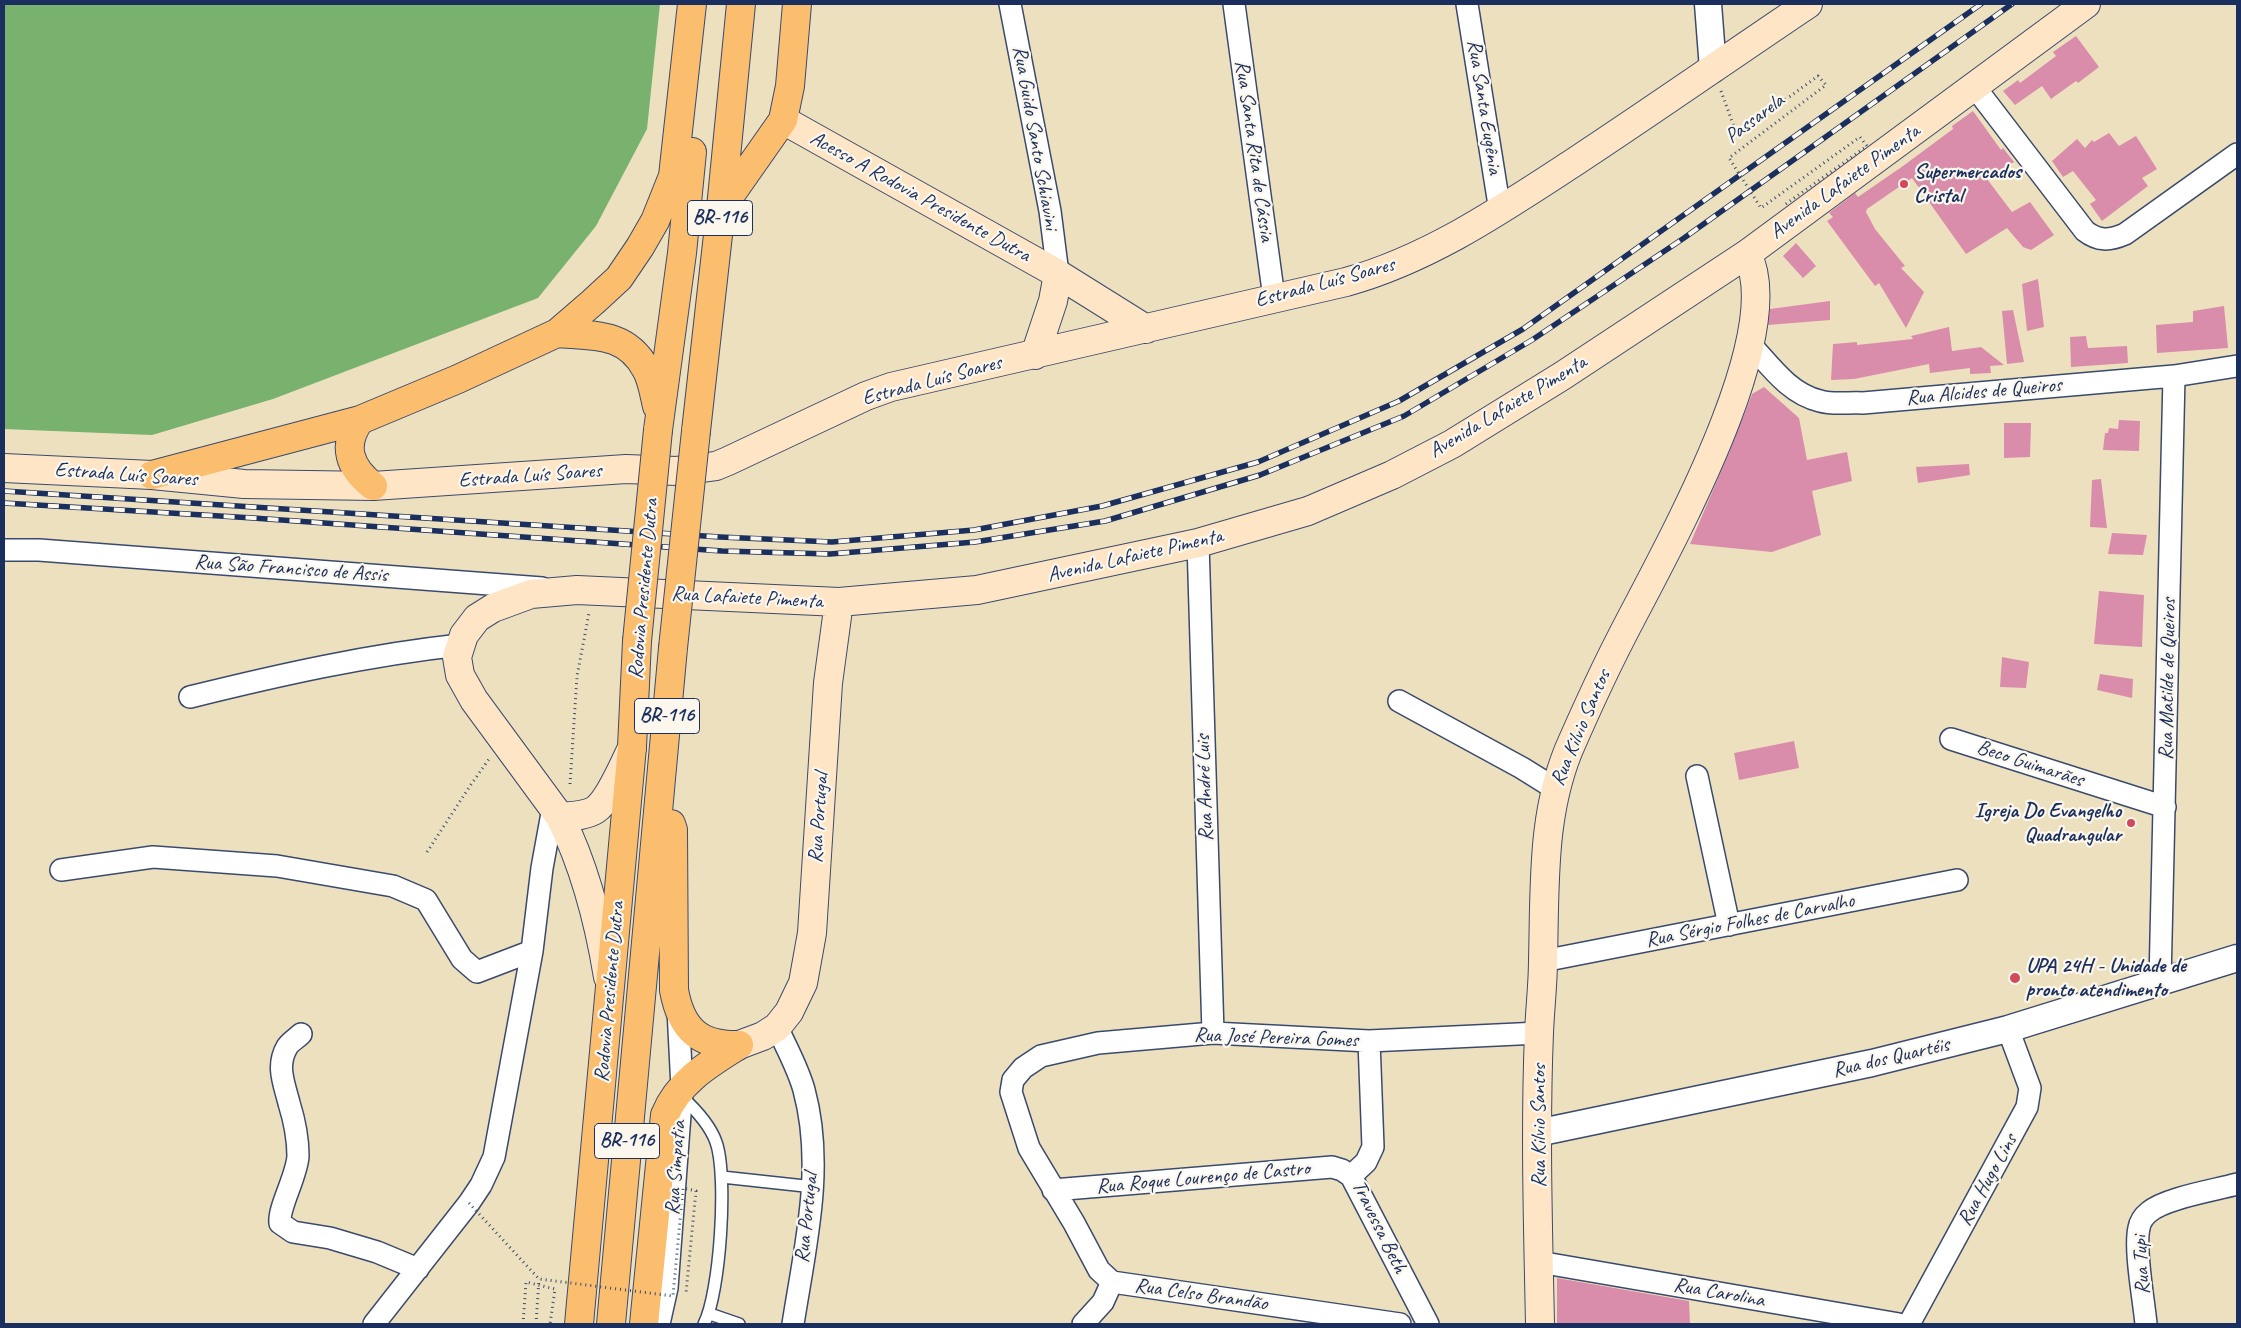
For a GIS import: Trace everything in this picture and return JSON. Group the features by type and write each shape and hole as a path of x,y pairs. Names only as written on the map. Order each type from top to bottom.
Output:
{"highway":[{"path":"152,475 360,420 458,379 557,333 619,278 656,221 673,176 692,4"},
{"name":"Rodovia Presidente Dutra","path":"578,1316 632,747 637,641 659,422 682,253 707,4"},
{"name":"Rodovia Presidente Dutra","path":"611,1324 673,648 721,208 741,4"},
{"path":"721,208 783,120 790,86 797,4"},
{"path":"557,333 600,336 618,341 633,350 647,370 659,422"},
{"path":"360,420 352,430 349,443 351,458 356,470 373,486"},
{"path":"660,785 673,830 674,990 678,1010 690,1029 709,1042 719,1046 739,1045"},
{"path":"644,1324 665,1115 670,1103 682,1092 694,1074 739,1045"}],"main road":[{"name":"Estrada Luís Soares","path":"4,468 152,475 244,484 373,486 626,469 677,471 716,466 874,393 891,387 1035,355 1374,274 1433,249 1500,211 1649,113 1808,4"},
{"name":"Avenida Lafaiete Pimenta","path":"839,602 978,590 1198,543 1308,511 1392,475 1452,444 1554,381 1747,254 2086,4"},
{"name":"Acesso A Rodovia Presidente Dutra","path":"783,120 1058,274 1146,329"},
{"name":"Rua Kilvio Santos","path":"1540,1324 1539,1033 1543,962 1544,880 1554,788 1571,742 1615,649 1684,516 1733,401 1750,345 1756,310 1756,277 1747,254"},
{"path":"1035,355 1053,302 1058,274"},
{"name":"Rua Lafaiete Pimenta","path":"610,994 587,881 557,813 463,680 457,664 460,645 464,635 477,618 500,604 531,594 585,591 839,602"},
{"name":"Rua Portugal","path":"739,1045 763,1036 777,1027 789,1012 803,983 812,933 828,683 839,602"},
{"path":"557,813 576,816 596,810 610,790 632,747"}],"street":[{"name":"Rua Guido Santo Schiavini","path":"1010,4 1050,211 1058,274"},
{"name":"Rua Santa Rita de Cássia","path":"1234,4 1274,298"},
{"name":"Rua Santa Eugênia","path":"1467,4 1500,211"},
{"path":"1708,4 1713,69"},
{"path":"1974,86 2085,231 2102,239 2113,239 2125,234 2237,154"},
{"name":"Rua Alcides de Queiros","path":"1750,345 1799,394 1821,402 1863,403 2174,376 2237,366"},
{"name":"Rua Matilde de Queiros","path":"2160,981 2174,376"},
{"name":"Rua André Luis","path":"1198,543 1213,1033"},
{"name":"Rua São Francisco de Assis","path":"4,550 39,550 585,591"},
{"path":"190,696 296,671 402,652 460,645"},
{"path":"1399,701 1522,768 1554,788"},
{"name":"Beco Guimarães","path":"1951,738 2165,807"},
{"path":"1697,776 1729,925"},
{"path":"374,1324 469,1203 494,1157 532,951 542,868 557,813"},
{"path":"61,870 153,858 236,862 326,873 393,886 426,900 462,959 477,972 532,951"},
{"name":"Rua Sérgio Folhes de Carvalho","path":"1543,962 1957,880"},
{"name":"Rua dos Quartéis","path":"1538,1132 1872,1063 2008,1029 2237,958"},
{"name":"Rua Simpatia","path":"659,1324 667,1288 682,1092 678,1010"},
{"name":"Rua Portugal","path":"777,1027 804,1089 812,1130 814,1187 793,1324"},
{"name":"Rua Hugo Lins","path":"1909,1324 2027,1107 2030,1088 2008,1029"},
{"name":"Rua José Pereira Gomes","path":"1112,1282 1099,1270 1074,1223 1029,1148 1011,1092 1013,1080 1023,1068 1041,1056 1098,1043 1213,1033 1369,1042 1539,1033"},
{"path":"301,1034 288,1046 280,1066 282,1081 295,1129 298,1156 294,1176 281,1212 280,1223 293,1232 330,1238 358,1246 418,1269"},
{"name":"Travessa Beth","path":"1369,1042 1373,1147 1366,1162 1351,1176 1428,1324"},
{"name":"Rua Roque Lourenço de Castro","path":"1053,1190 1332,1167 1342,1170 1351,1176"},
{"name":"Rua Tupi","path":"2146,1324 2138,1244 2139,1228 2142,1219 2150,1211 2173,1201 2237,1184"},
{"name":"Rua Carolina","path":"1539,1262 1899,1324"},
{"name":"Rua Celso Brandão","path":"1083,1324 1103,1302 1112,1282 1400,1324"}],"lane":[{"path":"682,1092 716,1141 721,1164 721,1212 716,1279 707,1319 739,1324"},
{"path":"722,1177 814,1187"}],"path":[{"name":"Passarela","path":"1713,69 1737,135 1818,76 1826,85 1729,158 1761,208 1860,137 1867,146 1783,206"},
{"path":"570,784 585,591"},
{"path":"428,852 470,786 504,740"},
{"path":"469,1203 539,1279 673,1296 683,1188 696,1191 686,1292"},
{"path":"536,1324 539,1279"},
{"path":"523,1324 526,1282 555,1289 550,1324"}],"green space":[{"path":"4,4 660,4 647,129 596,226 538,298 273,399 152,435 4,429"}],"building":[{"path":"2076,36 2099,67 2078,83 2076,81 2051,99 2042,86 2015,105 2003,91 2018,80 2020,83 2056,56 2053,52"},
{"path":"1973,111 2001,150 2003,148 2014,162 1987,179 2012,212 2030,202 2054,235 2031,250 2023,247 2007,228 1966,254 1912,178 1867,209 1866,212 1875,229 1905,266 1901,268 1924,292 1906,328 1879,283 1875,286 1827,221 1833,217 1829,213 1855,193 1858,197 1903,166 1953,129 1952,126"},
{"path":"2109,133 2119,146 2136,136 2157,169 2142,178 2148,186 2102,221 2090,204 2096,200 2073,171 2063,177 2052,161 2077,139 2085,148 2092,140 2094,142"},
{"path":"1796,243 1816,266 1803,278 1783,256"},
{"path":"2038,279 2044,327 2027,331 2022,284"},
{"path":"1830,301 1830,320 1768,325 1770,309"},
{"path":"2224,306 2228,348 2157,353 2156,325 2193,322 2193,311"},
{"path":"2013,310 2024,362 2007,364 2002,311"},
{"path":"1949,327 1952,351 1981,347 2004,365 1990,366 1991,373 1970,374 1970,368 1930,373 1929,364 1854,379 1831,380 1833,344 1857,342 1857,345 1913,339 1911,336"},
{"path":"2086,336 2088,348 2127,346 2128,363 2071,367 2070,337"},
{"path":"1764,387 1799,418 1807,460 1847,452 1852,481 1812,491 1821,535 1772,552 1690,544 1752,394"},
{"path":"2119,420 2140,421 2139,451 2103,450 2105,433 2108,433 2109,428 2118,429"},
{"path":"2004,423 2031,423 2030,457 2004,458"},
{"path":"1969,464 1970,475 1918,483 1916,467"},
{"path":"2101,479 2107,528 2090,527 2092,480"},
{"path":"2112,533 2147,535 2143,555 2108,554"},
{"path":"2099,591 2144,595 2142,647 2094,644"},
{"path":"2002,657 2029,662 2026,688 2000,687"},
{"path":"2100,674 2133,679 2132,698 2097,690"},
{"path":"1794,741 1799,768 1739,780 1734,753"},
{"path":"1557,1278 1689,1301 1690,1324 1557,1324"}],"railway":[{"path":"4,491 720,537 832,542 974,530 1102,506 1258,462 1399,401 1523,329 1981,4"},
{"path":"4,503 253,518 722,551 830,554 975,542 1105,521 1260,475 1404,416 1532,340 1684,238 2012,4"}],"place":[{"name":"Supermercados Cristal","path":"1904,184"},
{"name":"Igreja Do Evangelho Quadrangular","path":"2131,823"},
{"name":"UPA 24H - Unidade de pronto atendimento","path":"2015,978"}]}
